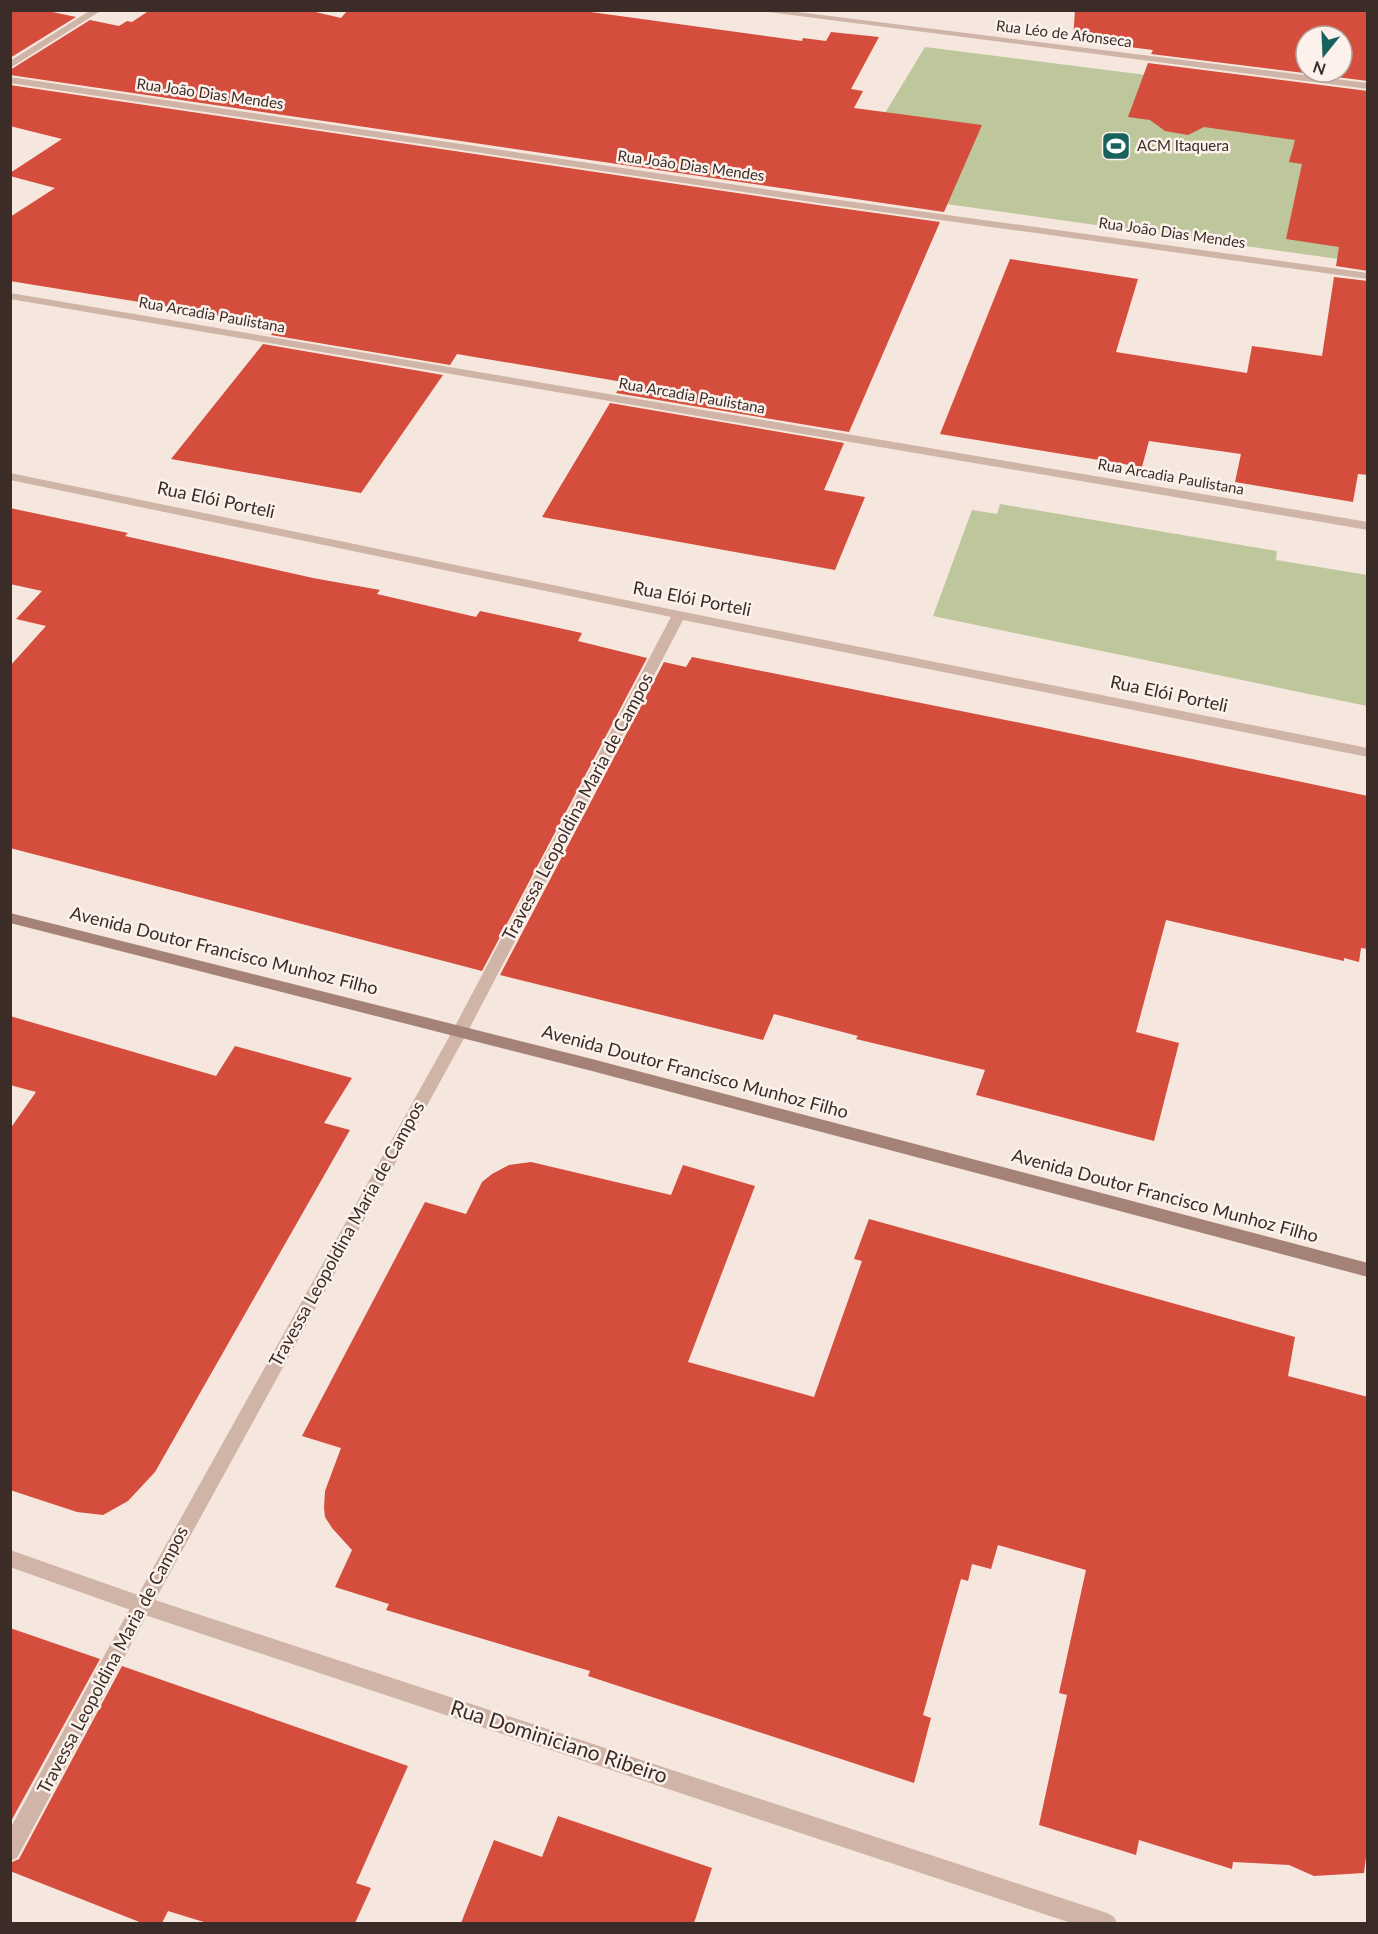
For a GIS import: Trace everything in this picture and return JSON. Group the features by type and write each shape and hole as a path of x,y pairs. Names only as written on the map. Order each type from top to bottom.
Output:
{"street":[{"path":"10,65 98,10"},
{"name":"Rua Léo de Afonseca","path":"757,10 1368,86"},
{"name":"Rua João Dias Mendes","path":"10,80 818,200 1368,276"},
{"name":"Rua Arcadia Paulistana","path":"10,296 1368,526"},
{"name":"Rua Elói Porteli","path":"10,476 679,615 1368,753"},
{"name":"Travessa Leopoldina Maria de Campos","path":"10,1851 142,1605 460,1031 679,615"},
{"name":"Avenida Doutor Francisco Munhoz Filho","path":"10,918 460,1031 1368,1270"},
{"name":"Rua Dominiciano Ribeiro","path":"10,1558 142,1605 1107,1923"}],"green space":[{"name":"ACM Itaquera","path":"925,47 1367,103 1367,263 839,189"},
{"path":"1000,504 1277,551 1276,560 1367,575 1367,706 933,616 972,510 997,514"}],"building":[{"path":"10,10 43,10 76,17 10,58"},
{"path":"150,10 307,10 341,18 348,10 576,10 802,41 803,38 826,41 831,32 879,37 851,89 863,91 854,108 982,125 944,212 10,75 10,70 90,20 119,26 127,21 132,22"},
{"path":"1075,10 1368,10 1368,81 1354,79 1354,24 1294,24 1294,72 1151,54 1153,50 1073,40"},
{"path":"1148,63 1294,82 1294,84 1368,91 1368,271 1336,266 1339,247 1286,239 1302,164 1289,162 1295,140 1204,127 1188,135 1165,131 1150,120 1128,117"},
{"path":"10,85 940,222 849,432 616,393 623,382 457,354 450,365 271,335 277,328 201,312 10,281 10,217 55,188 10,176 10,173 62,139 10,126"},
{"path":"1010,259 1138,279 1116,352 1247,373 1252,346 1322,356 1334,277 1368,281 1368,475 1358,474 1353,502 1235,482 1241,454 1149,441 1142,467 940,434"},
{"path":"263,344 443,375 361,493 171,459"},
{"path":"610,403 844,443 824,490 865,497 835,570 542,517"},
{"path":"10,508 128,533 125,536 313,578 380,590 377,594 476,617 480,611 582,633 578,641 647,658 482,971 10,848 10,666 46,626 16,619 42,591 10,584"},
{"path":"692,657 1368,796 1368,949 1361,948 1359,962 1344,958 1344,961 1166,920 1136,1032 1179,1043 1154,1141 976,1095 985,1070 856,1039 858,1036 774,1014 763,1040 500,975 664,662 686,667"},
{"path":"10,1016 216,1076 235,1046 352,1078 324,1123 350,1130 155,1472 128,1501 103,1515 77,1512 10,1490 10,1129 36,1092 10,1085"},
{"path":"531,1162 671,1195 683,1165 755,1186 688,1362 814,1397 862,1261 854,1259 869,1219 1295,1337 1288,1376 1368,1397 1368,1841 1364,1873 1314,1876 1289,1865 1233,1862 1232,1869 1139,1840 1136,1855 1039,1825 1067,1695 1059,1693 1086,1570 998,1545 991,1569 972,1564 968,1581 961,1579 923,1715 931,1718 914,1783 588,1676 590,1671 386,1610 389,1604 335,1587 352,1550 332,1528 325,1517 324,1508 325,1491 341,1448 302,1436 425,1202 466,1214 482,1182 492,1174 509,1165"},
{"path":"10,1628 100,1659 10,1823"},
{"path":"122,1666 408,1766 356,1883 371,1888 355,1923 207,1923 168,1911 162,1923 142,1923 10,1871 10,1863 19,1859"},
{"path":"558,1816 712,1868 694,1923 461,1923 494,1840 542,1857"}],"place":[{"name":"ACM Itaquera","path":"1116,146"}]}
